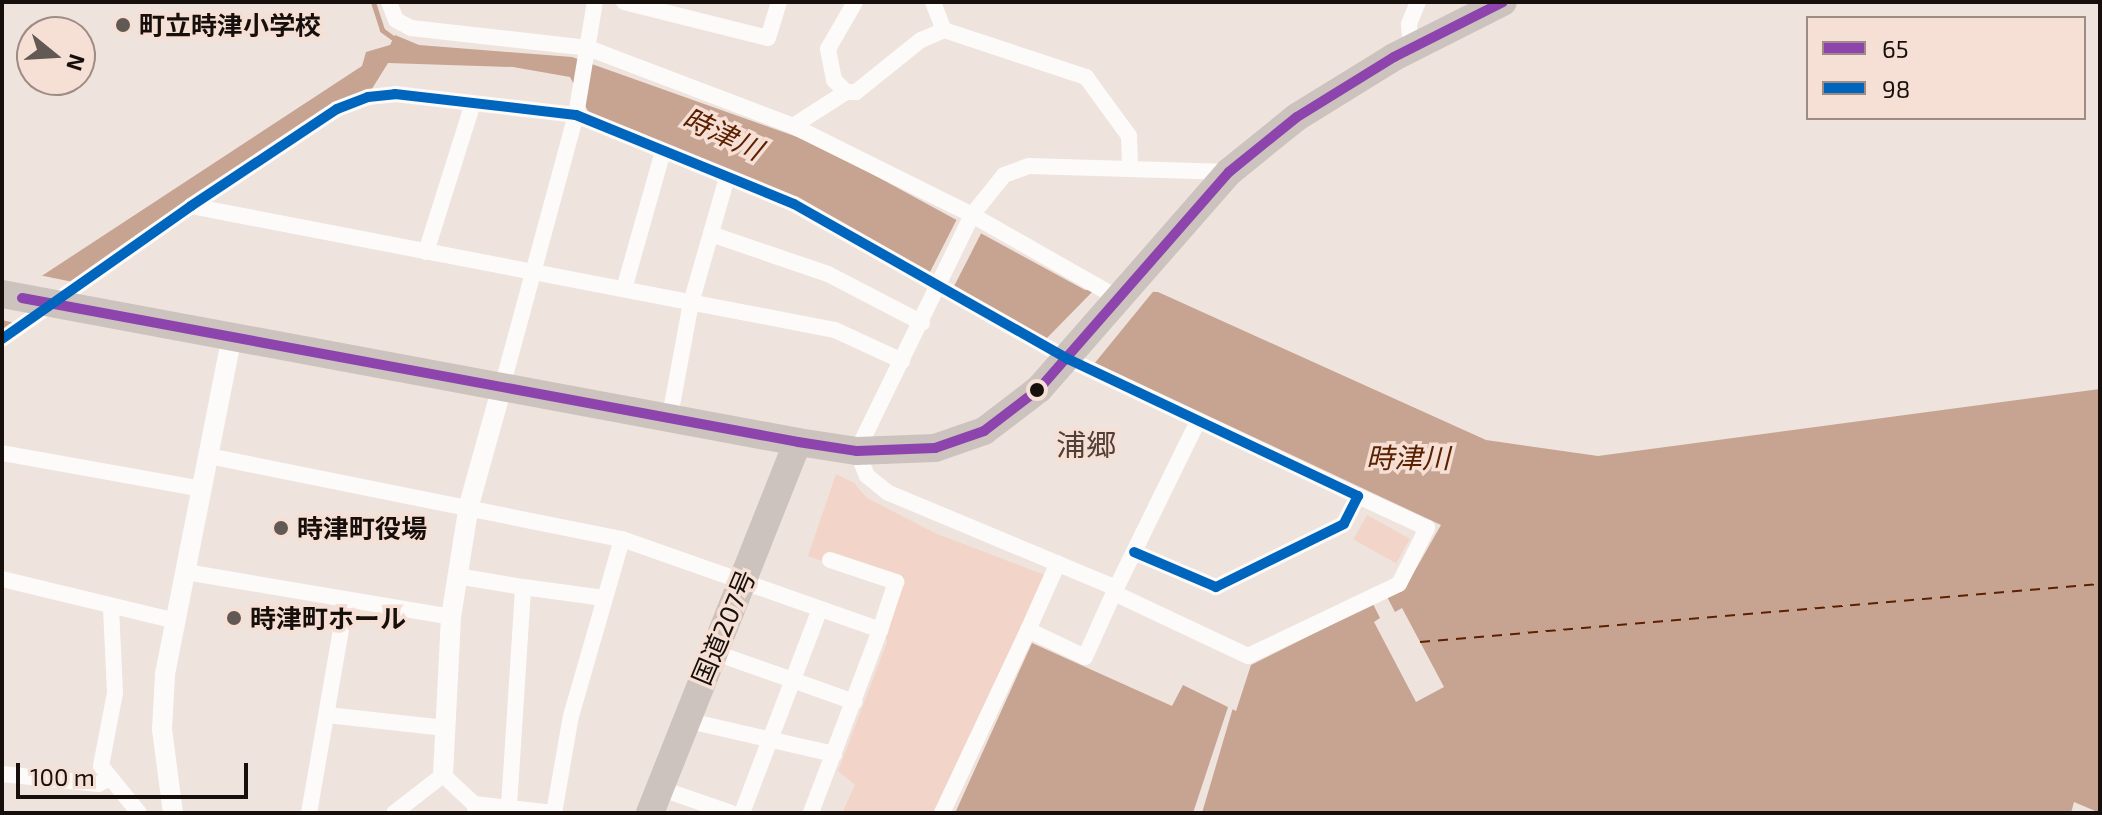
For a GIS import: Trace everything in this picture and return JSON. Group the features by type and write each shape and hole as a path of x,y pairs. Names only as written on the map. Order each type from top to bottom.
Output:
{"highway":[{"path":"2,294 798,442 857,451 921,449 967,438 1006,417 1068,359 1137,274 1229,172 1297,117 1411,48 1503,2"},
{"name":"国道207号","path":"655,800 798,442"}],"street":[{"path":"389,2 396,20 435,34 588,51 793,126 972,215 1118,298"},
{"path":"595,2 576,115 469,505 457,576 451,617 443,775 475,808 509,806 553,813 571,716 622,539"},
{"path":"624,2 768,38 779,2"},
{"path":"846,92 834,80 828,49 855,2"},
{"path":"933,2 944,30"},
{"path":"1411,48 1409,24 1416,3"},
{"path":"793,126 846,92 856,92 912,46 944,30 1086,77 1129,136 1130,168"},
{"path":"2,339 191,206 337,109 368,97 395,94 472,106 576,115 726,181 794,204 940,286 1068,359 1197,423 1427,528 1399,584 1248,656 1058,563 887,492 867,476 857,451 922,323 940,286 972,215 1014,169 1130,168 1229,172"},
{"path":"426,252 472,106"},
{"path":"624,289 663,151"},
{"path":"670,416 691,303 726,181"},
{"path":"191,206 835,330 902,361"},
{"path":"711,234 828,274 922,323"},
{"path":"173,813 162,730 176,621 232,335"},
{"path":"1028,630 1085,657 1197,423"},
{"path":"2,453 202,489"},
{"path":"209,456 469,505 622,539 880,630"},
{"path":"1134,552 1216,587 1344,524 1358,496"},
{"path":"811,813 896,582 830,560"},
{"path":"942,813 1058,563"},
{"path":"186,572 451,617"},
{"path":"457,576 604,598"},
{"path":"2,579 111,608 176,621"},
{"path":"509,806 523,587"},
{"path":"309,813 346,601"},
{"path":"111,608 115,693 101,766 108,779 139,813"},
{"path":"742,813 820,609"},
{"path":"713,652 854,702"},
{"path":"327,715 445,728"},
{"path":"685,720 834,754"},
{"path":"2,774 98,784 108,779"},
{"path":"394,813 443,775"},
{"path":"655,800 731,813"}],"shaded area":[{"path":"836,474 854,483 867,498 937,534 1045,575 933,813 842,813 855,785 838,771 887,642 884,630 900,590 808,556"},
{"path":"1367,515 1410,539 1396,563 1353,539"}],"water":[{"name":"時津川","path":"395,35 419,45 572,57 817,144 1085,290 1158,292 1486,440 1598,456 2100,389 2100,813 2074,802 2071,813 956,811 1032,643 1172,706 1183,685 1236,711 1251,665 1405,588 1441,525 1042,338 639,132 589,113 570,77 513,67 388,63 370,92 2,330 2,302 362,66 366,52 390,45"}],"pier":[{"path":"959,215 984,228 951,292 926,279"},
{"path":"34,274 78,283 19,324 2,320 2,297"},
{"path":"1098,286 1156,288 1094,364 1044,341"},
{"path":"1385,593 1395,612 1402,608 1444,687 1416,702 1374,622 1380,618 1371,600"},
{"path":"1235,701 1202,813 1193,813 1229,704"}],"waterway":[{"path":"373,2 382,30 396,40"}],"ferry route":[{"path":"1420,642 2100,584"}],"transit line":[{"name":"65","path":"22,298 798,442 857,451 935,448 984,431 1039,389 1229,172 1297,117 1394,57 1503,2"},
{"name":"98","path":"2,339 191,206 337,109 368,97 395,94 576,115 794,204 1068,359 1358,496 1344,524 1216,587 1134,552"}],"place":[{"name":"町立時津小学校","path":"123,25"},
{"name":"時津町役場","path":"281,528"},
{"name":"時津町ホール","path":"234,618"}],"district":[{"name":"浦郷","path":"1086,444"}]}
